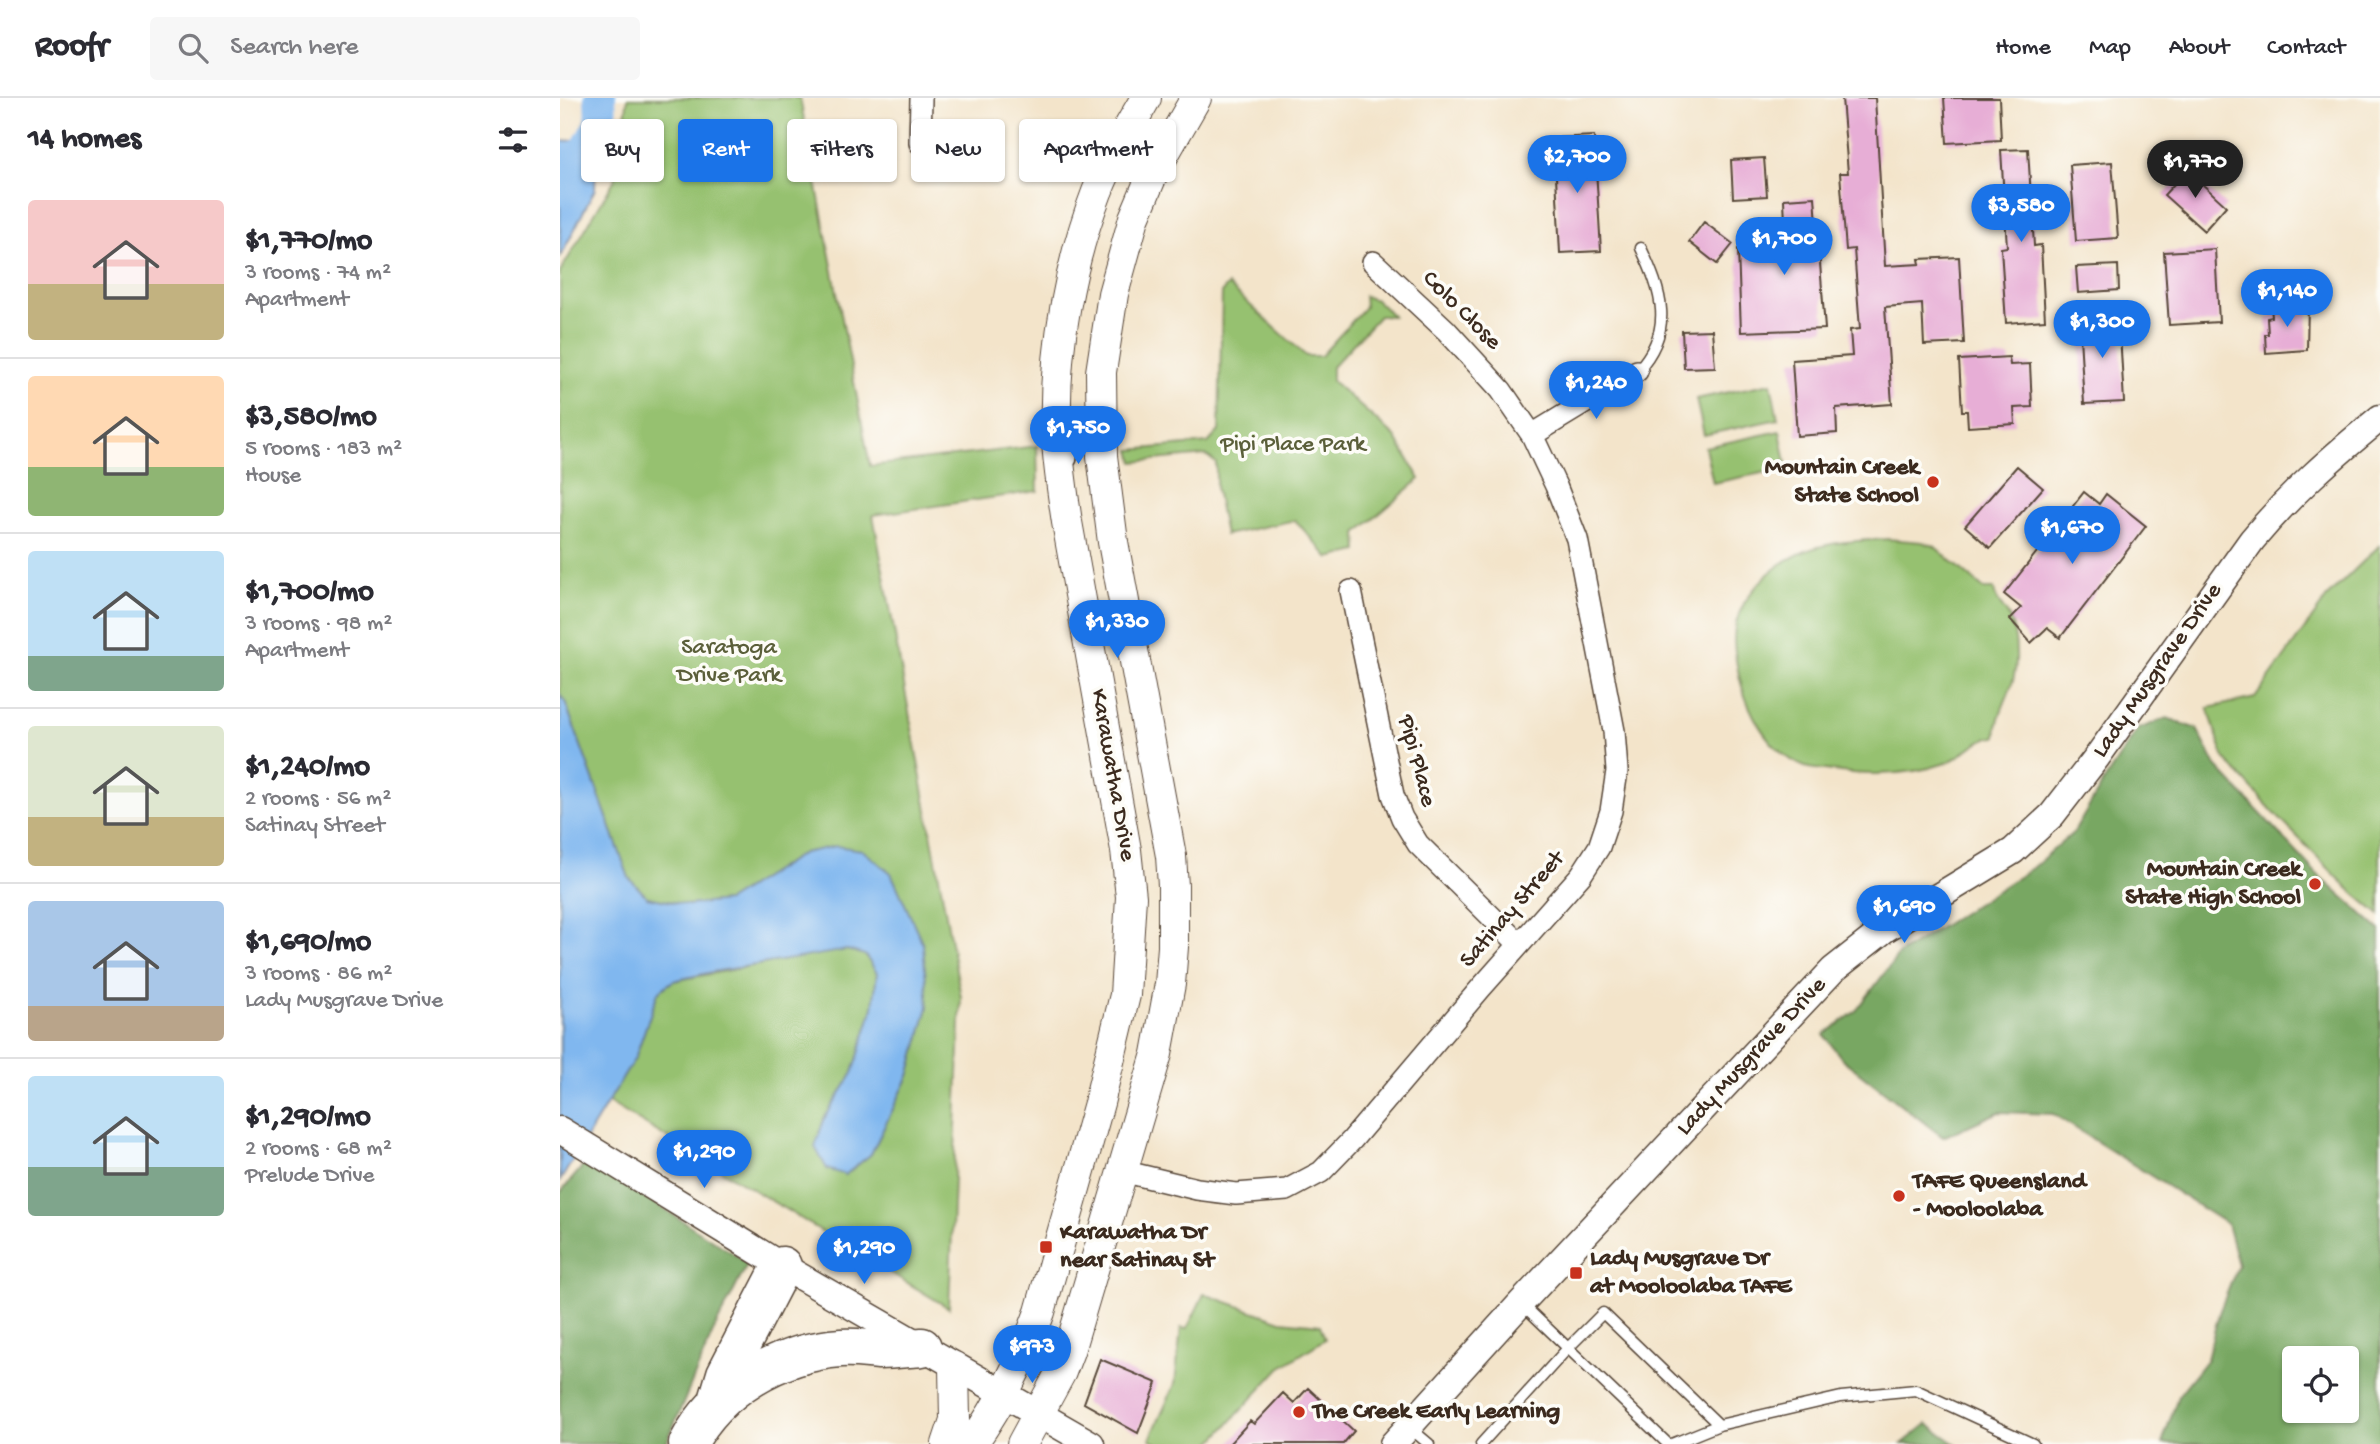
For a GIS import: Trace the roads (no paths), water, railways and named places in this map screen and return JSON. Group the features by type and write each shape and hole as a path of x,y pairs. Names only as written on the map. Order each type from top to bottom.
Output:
{"highway":[{"path":"717,1404 726,1374 782,1266"},
{"path":"688,1444 717,1404 756,1374 800,1354 842,1348 879,1350 922,1347"}],"main road":[{"name":"Karawatha Drive","path":"972,1444 1003,1395 1029,1342 1051,1276 1114,1047 1125,995 1131,897 1126,850 1059,472 1057,369 1071,278 1097,193 1118,147 1146,98"},
{"name":"Karawatha Drive","path":"1023,1444 1069,1351 1157,1054 1164,1022 1173,947 1173,886 1166,825 1113,541 1101,442 1101,372 1116,282 1134,218 1153,173 1195,98"},
{"path":"947,1444 955,1420 954,1367"}],"street":[{"path":"921,98 921,119"},
{"name":"Colo Close","path":"1373,262 1446,330 1501,390 1532,435"},
{"path":"1532,435 1637,371"},
{"name":"Lady Musgrave Drive","path":"1410,1438 1521,1303 1833,970 1885,929 2013,851 2052,815 2097,757 2252,540 2279,507 2324,463 2380,418"},
{"path":"1067,522 1071,494 1066,441 1076,429 1087,427 1093,429 1101,442"},
{"name":"Satinay Street","path":"1122,1171 1197,1189 1236,1194 1287,1190 1321,1172 1352,1140 1581,875 1599,846 1611,811 1616,771 1614,731 1577,539 1532,435"},
{"name":"Pipi Place","path":"1351,591 1393,795 1402,818 1418,844 1519,944"},
{"path":"560,1130 782,1266 1091,1444"}],"lane":[{"path":"1637,371 1656,343 1662,306 1658,287 1642,248"},
{"path":"1521,1303 1670,1444 1719,1425 1840,1397 1916,1390 2033,1444"},
{"path":"1481,1444 1603,1313 1719,1425"}],"water":[{"path":"581,139 581,182 595,182 595,189 560,258 560,142"},
{"path":"560,694 629,878 647,897 688,905 727,901 803,853 836,846 862,850 891,873 923,944 928,1007 909,1076 871,1154 845,1175 827,1169 815,1147 824,1119 853,1073 873,1008 877,973 865,955 847,950 712,972 673,981 658,992 635,1058 560,1181"}],"waterway":[{"path":"560,190 601,123 600,98"}],"place":[{"name":"Mountain Creek State School","path":"1933,482"},
{"name":"Mountain Creek State High School","path":"2315,884"},
{"name":"TAFE Queensland - Mooloolaba","path":"1899,1196"},
{"name":"Karawatha Dr near Satinay St","path":"1046,1247"},
{"name":"Lady Musgrave Dr at Mooloolaba TAFE","path":"1576,1273"},
{"name":"The Creek Early Learning","path":"1299,1412"}],"park label":[{"name":"Pipi Place Park","path":"1293,445"},
{"name":"Saratoga Drive Park","path":"729,662"}]}
